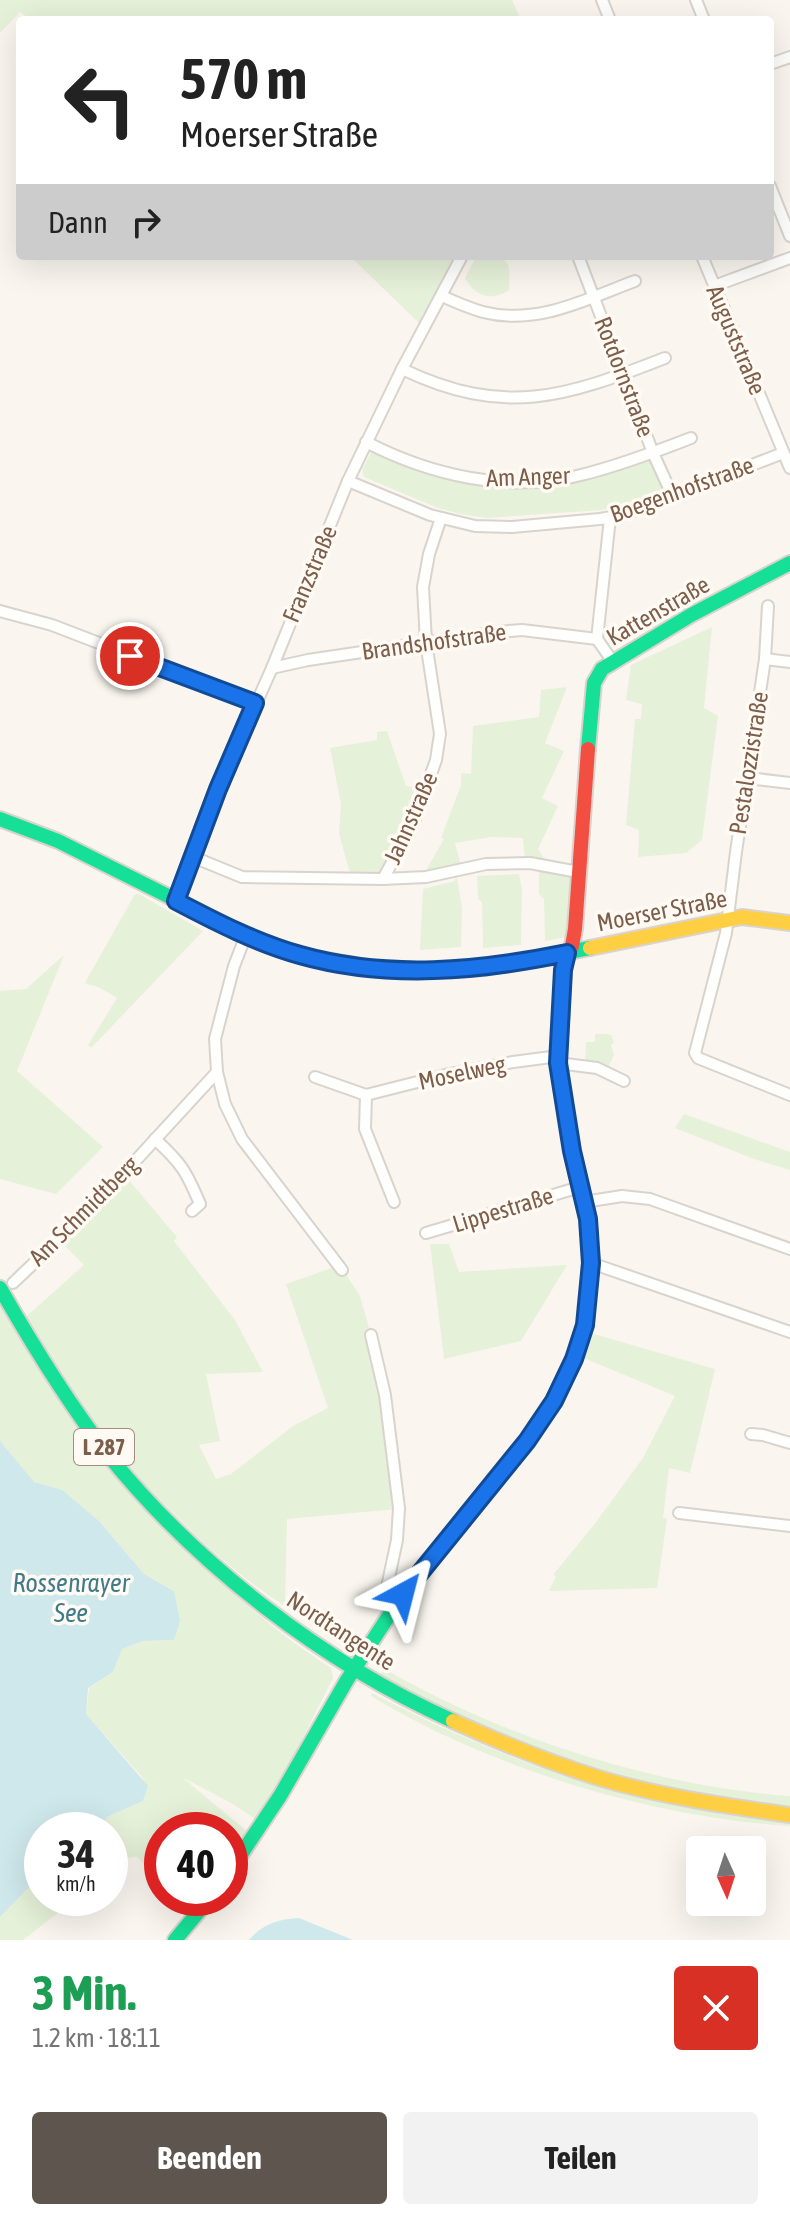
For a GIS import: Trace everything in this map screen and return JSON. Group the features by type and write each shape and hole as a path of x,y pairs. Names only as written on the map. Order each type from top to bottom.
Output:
{"street":[{"path":"774,196 790,236"},
{"path":"714,286 790,258"},
{"name":"Franzstraße","path":"176,901 218,789 272,668 348,481 402,369 460,260"},
{"name":"Rotdornstraße","path":"580,260 653,453 673,497"},
{"name":"Auguststraße","path":"704,260 790,468"},
{"path":"442,296 486,313 517,316 554,311 635,281"},
{"path":"402,369 449,389 499,398 552,395 587,387 665,358"},
{"name":"Am Anger","path":"366,442 395,457 440,472 509,481 578,476 691,438"},
{"name":"Boegenhofstraße","path":"348,481 441,518 475,526 499,527 610,518 635,512 783,453"},
{"name":"Jahnstraße","path":"193,857 242,877 383,879 414,822 436,760 440,734 426,642 423,587 429,554 441,518"},
{"path":"610,518 597,639 613,662"},
{"name":"Kattenstraße","path":"248,1846 354,1668 403,1594 527,1441 554,1401 574,1359 585,1325 591,1263 588,1219 568,1133 558,1060 563,970 574,940 594,683 602,669 613,662 691,615 790,563"},
{"name":"Pestalozzistraße","path":"768,606 765,659 726,933 695,1053 698,1058 790,1095"},
{"path":"0,611 52,625 255,703"},
{"name":"Brandshofstraße","path":"272,668 426,642 522,630 597,639"},
{"path":"765,659 790,662"},
{"path":"748,778 790,783"},
{"name":"Moerser Straße","path":"0,819 58,841 246,935 299,955 378,969 427,971 485,968 742,917 790,923"},
{"path":"383,879 426,877 486,864 530,863 578,872"},
{"path":"246,935 234,966 215,1039 217,1072 225,1104 242,1139 342,1270"},
{"name":"Moselweg","path":"366,1095 513,1062 558,1060 597,1068 624,1081"},
{"name":"Am Schmidtberg","path":"6,1285 94,1206 217,1072"},
{"path":"315,1077 366,1095 365,1129 394,1202"},
{"name":"Am Schmidtberg","path":"155,1139 186,1171 200,1204 192,1211"},
{"name":"Lippestraße","path":"426,1233 580,1187"},
{"path":"584,1202 622,1196 650,1199 790,1249"},
{"path":"591,1263 790,1332"},
{"name":"Nordtangente","path":"6,1285 47,1369 75,1411 127,1477 170,1523 237,1585 285,1622 410,1701 545,1762 658,1795 790,1815"},
{"path":"371,1335 384,1387 399,1508 397,1540 387,1587 403,1594"},
{"path":"751,1434 790,1443"},
{"path":"679,1513 790,1526"},
{"path":"175,1940 195,1916"}],"green space":[{"path":"0,0 512,0 519,16 26,16 20,12 0,33"},
{"path":"354,260 452,260 419,323"},
{"path":"474,260 504,260 509,272 509,290 496,296 484,295 473,289 465,278"},
{"path":"373,449 413,467 413,470 435,477 436,474 555,485 579,482 579,478 652,458 666,490 637,502 602,510 487,518 438,508 364,477 362,470"},
{"path":"712,627 704,708 718,716 702,840 686,853 638,857 639,830 626,825 635,719 641,719 642,704 626,700 631,665"},
{"path":"567,687 545,743 564,751 542,798 558,806 538,849 546,862 525,859 523,838 492,837 455,843 462,869 422,877 444,839 441,838 461,785 461,773 471,774 473,726 539,717 541,690"},
{"path":"387,731 406,786 427,788 385,875 350,873 339,834 341,804 330,748 377,740 377,732"},
{"path":"539,865 571,875 566,937 545,941"},
{"path":"456,871 462,908 461,947 420,950 423,889 455,881"},
{"path":"519,874 522,890 521,945 483,948 482,902 478,899 477,876"},
{"path":"135,894 203,931 91,1048 88,1045 117,998 85,983"},
{"path":"64,955 17,1071 103,1147 56,1194 0,1179 0,991 26,989"},
{"path":"595,1034 612,1036 614,1055 608,1067 585,1062 586,1042 595,1042"},
{"path":"684,1114 790,1152 790,1170 675,1128"},
{"path":"127,1178 177,1237 174,1241 235,1320 263,1372 206,1374 220,1441 199,1445 216,1479 231,1474 293,1426 328,1408 286,1284 340,1265 360,1296 371,1335 398,1509 287,1519 285,1606 206,1545 135,1474 122,1482 235,1594 331,1668 333,1678 276,1791 257,1820 248,1812 182,1777 224,1812 144,1812 144,1864 137,1857 128,1858 128,1812 118,1812 143,1801 146,1790 142,1777 86,1714 89,1688 113,1672 122,1649 142,1641 174,1640 173,1590 144,1574 100,1522 33,1481 0,1441 0,1288 20,1322 84,1265 62,1243"},
{"path":"430,1244 449,1244 459,1272 567,1265 521,1341 444,1359"},
{"path":"587,1332 715,1369 690,1473 669,1468 663,1518 667,1519 657,1588 549,1591 556,1576 553,1575 643,1458 675,1396 579,1356"},
{"path":"383,1668 478,1716 580,1754 685,1781 790,1796 790,1808 717,1799 622,1779 543,1754 439,1707 380,1674"},
{"path":"372,1693 473,1741 575,1779 679,1806 790,1823 790,1826 698,1815 562,1782 433,1730 374,1698"},
{"path":"248,1832 254,1837 248,1846"},
{"path":"24,1892 24,1916 54,1916 23,1940 0,1940 0,1917"}],"water":[{"name":"Rossenrayer See","path":"0,1441 34,1482 62,1490 100,1522 144,1574 174,1591 180,1621 174,1640 142,1641 122,1649 113,1672 88,1688 86,1714 148,1786 143,1801 118,1812 24,1812 24,1892 0,1917"},
{"path":"299,1918 353,1940 249,1940 271,1923"}],"traffic: fast":[{"path":"588,749 594,683 602,669 691,615 790,563"},
{"path":"0,819 58,841 246,935 299,955 378,969 427,971 485,968 590,948"},
{"path":"248,1844 403,1594 527,1441 554,1401 574,1359 585,1325 591,1263 588,1219 572,1151 558,1063 561,1021"},
{"path":"0,1288 94,1436 144,1497 182,1536 223,1573 311,1641 357,1671 453,1721"},
{"path":"175,1940 195,1916"}],"traffic: slow":[{"path":"590,948 742,917 790,923"},
{"path":"453,1721 526,1752 602,1779 672,1796 790,1815"}],"traffic: jam":[{"path":"561,1021 564,964 575,929 588,749"}],"route":[{"path":"130,656 255,703 218,789 176,901 246,935 299,955 378,969 427,971 485,968 567,953 563,970 558,1063 572,1151 588,1219 591,1263 585,1325 574,1359 554,1401 527,1441 403,1594"}]}
